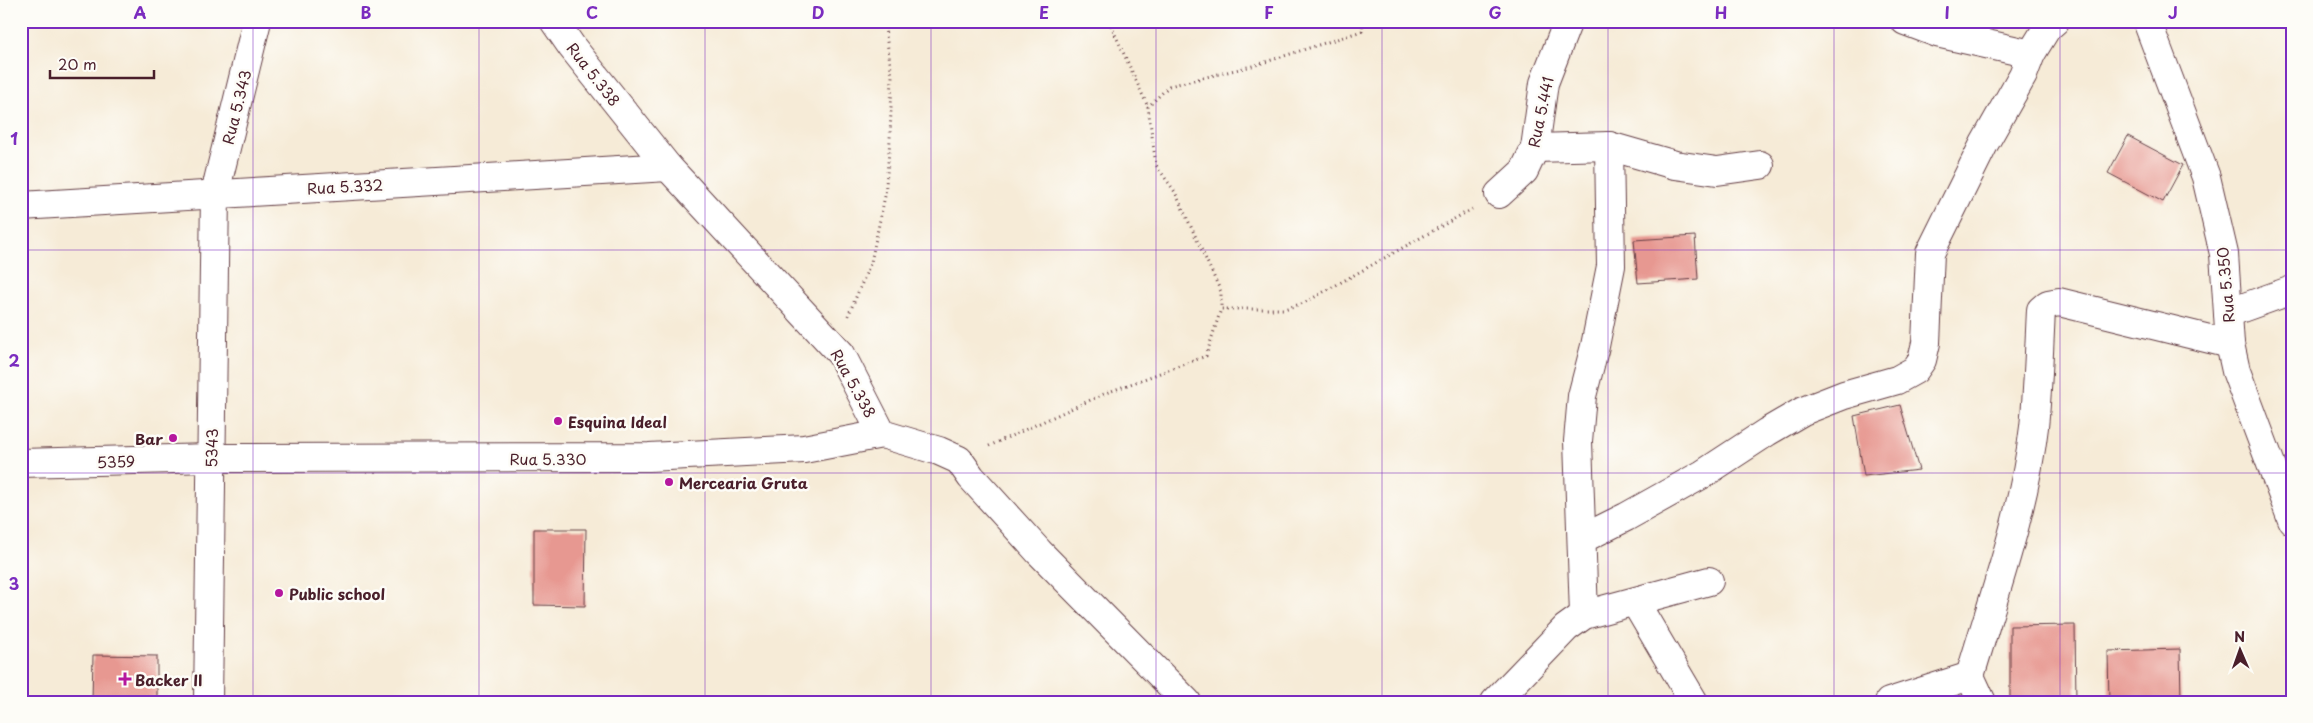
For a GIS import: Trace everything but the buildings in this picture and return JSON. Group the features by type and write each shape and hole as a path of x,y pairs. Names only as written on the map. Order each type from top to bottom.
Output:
{"street":[{"name":"Rua 5.343","path":"215,193 257,21"},
{"name":"Rua 5.338","path":"554,21 572,48 668,167 841,354 882,434 939,451 958,460 1039,552 1187,702"},
{"name":"Rua 5.441","path":"1499,194 1524,171 1534,148 1544,83 1568,21"},
{"path":"1905,21 1937,33 2031,54"},
{"path":"1582,539 1703,474 1766,432 1803,411 1844,395 1898,380 1915,370 1922,360 1926,343 1930,252 1984,144 2023,75 2031,54 2047,28 2055,21"},
{"name":"Rua 5.350","path":"2147,21 2206,177 2224,254 2230,344 2236,371 2292,520"},
{"path":"1534,148 1609,146 1675,165 1717,171 1760,166"},
{"path":"1584,615 1578,441 1582,396 1595,346 1611,266 1609,146"},
{"name":"Rua 5.332","path":"21,206 668,167"},
{"name":"5343","path":"208,702 215,193"},
{"path":"2228,313 2292,290"},
{"path":"1982,702 1970,676 2013,533 2027,468 2034,427 2041,310 2048,304 2059,302 2230,344"},
{"name":"Rua 5.330","path":"211,458 648,457 804,449 882,434"},
{"name":"5359","path":"21,463 211,458"},
{"path":"1495,702 1566,628 1584,615 1708,581"},
{"path":"1635,602 1694,702"},
{"path":"1889,702 1970,676"}],"path":[{"path":"835,347 871,262 884,196 890,140 892,76 884,21"},
{"path":"958,460 1106,393 1206,356 1221,309 1221,292 1175,192 1156,165 1148,107 1109,21"},
{"path":"1148,107 1169,86 1256,65 1362,32 1363,21"},
{"path":"1221,309 1284,309 1304,303 1499,194"}],"place":[{"name":"Esquina Ideal","path":"558,421"},
{"name":"Bar","path":"173,438"},
{"name":"Mercearia Gruta","path":"669,482"},
{"name":"Public school","path":"279,593"},
{"name":"Backer II","path":"125,679"}]}
